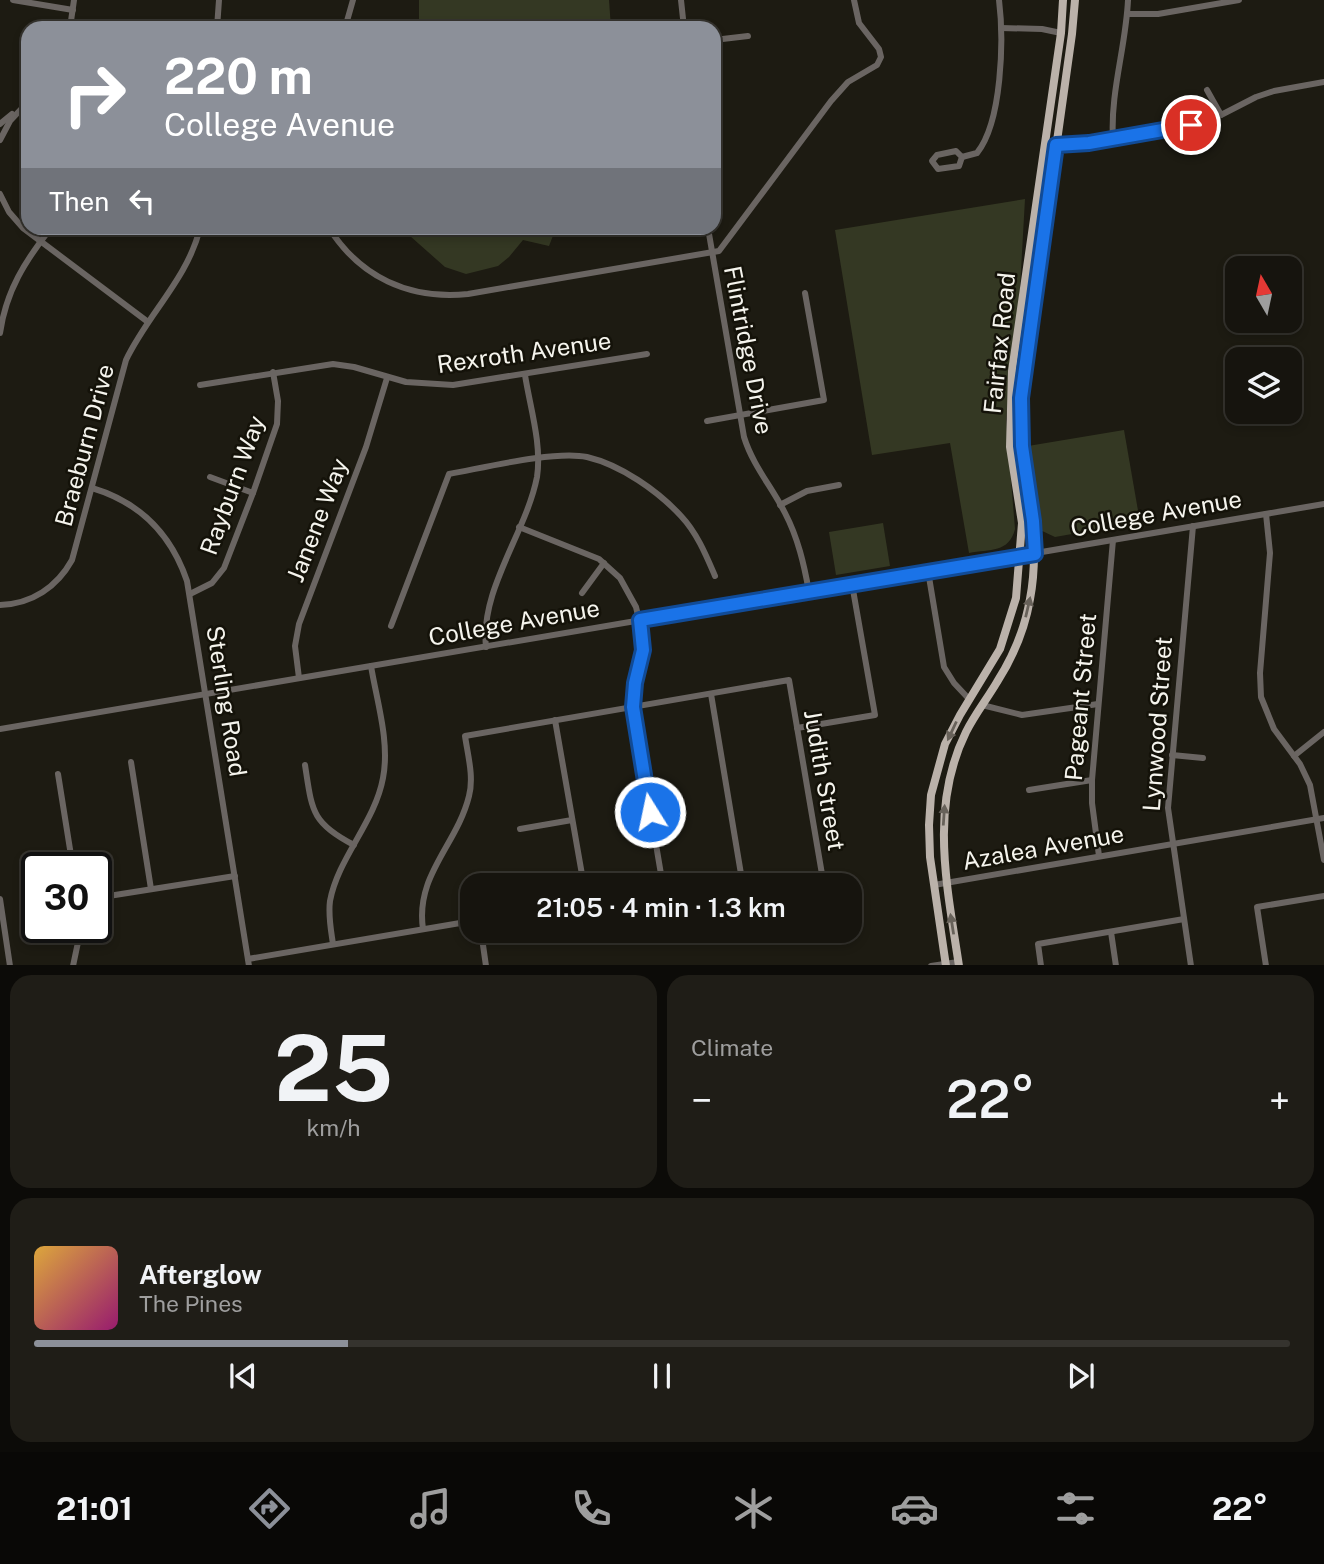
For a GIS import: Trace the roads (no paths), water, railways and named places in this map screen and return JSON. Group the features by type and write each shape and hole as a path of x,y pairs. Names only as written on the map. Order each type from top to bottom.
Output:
{"main road":[{"name":"Fairfax Road","path":"946,964 928,836 931,795 945,744 969,699 992,664 1007,629 1016,598 1022,523 1010,447 1010,398 1061,33 1063,0"},
{"name":"Fairfax Road","path":"959,963 946,883 943,833 949,778 965,734 1005,668 1021,633 1030,599 1035,554 1022,446 1021,398 1075,0"},
{"path":"1061,33 1064,36 1059,68 1063,97"},
{"path":"1053,86 1050,130 1056,145"},
{"path":"1042,164 1041,192 1048,203"}],"street":[{"path":"13,0 73,10"},
{"path":"71,21 74,0"},
{"path":"218,21 219,0"},
{"path":"347,21 353,0"},
{"path":"681,0 683,21"},
{"path":"333,235 346,252 377,277 412,291 439,296 468,294 719,251 831,101 848,82 874,68 881,57 859,23 854,0"},
{"path":"962,157 977,153 992,127 1001,28 999,0"},
{"path":"1113,139 1112,119 1128,0"},
{"path":"1127,14 1158,14 1239,0"},
{"path":"1001,28 1042,29 1061,33"},
{"path":"721,39 748,36"},
{"path":"1056,145 1113,139 1191,125 1265,94 1324,82"},
{"path":"1207,90 1220,115"},
{"path":"0,124 21,108"},
{"path":"0,140 10,121 21,109"},
{"path":"0,194 21,225"},
{"path":"34,235 148,322"},
{"path":"0,333 15,279 46,235"},
{"name":"Braeburn Drive","path":"0,605 34,598 60,578 76,549 121,373 132,347 181,274 198,235"},
{"name":"Flintridge Drive","path":"709,235 744,437 754,463 780,505 799,546 809,592"},
{"path":"707,421 824,400 806,293"},
{"name":"Rexroth Avenue","path":"201,385 333,364 425,384 453,385 647,354"},
{"name":"Rayburn Way","path":"190,594 212,583 224,568 253,493 277,424 278,401 274,372"},
{"path":"486,647 487,614 534,487 538,459 524,375"},
{"name":"Janene Way","path":"299,678 295,646 299,624 366,447 387,377"},
{"path":"391,626 449,474 554,456 586,457 617,468 653,491 682,516 702,546 715,576"},
{"path":"210,477 253,493"},
{"path":"780,505 807,491 839,485"},
{"name":"Sterling Road","path":"92,488 129,503 160,530 182,565 190,594 207,694 248,962"},
{"name":"College Avenue","path":"0,729 1324,504"},
{"path":"1266,514 1270,553 1260,684 1268,718 1310,785 1321,818 1324,860"},
{"name":"Lynwood Street","path":"1191,965 1168,808 1193,526"},
{"path":"519,527 588,553 604,563 627,587 640,620 643,650 635,683 633,707 661,873"},
{"name":"Pageant Street","path":"1099,856 1091,780 1113,540"},
{"path":"582,593 604,563"},
{"path":"928,571 944,667 969,699"},
{"path":"797,728 875,715 852,584"},
{"path":"334,944 330,921 331,900 337,881 376,802 384,767 384,741 371,666"},
{"name":"Judith Street","path":"711,694 789,681 822,873"},
{"path":"423,929 421,906 425,887 469,796 471,778 465,736 555,720 711,694 741,873"},
{"path":"982,705 1023,715 1098,704"},
{"path":"555,720 581,873"},
{"path":"1294,756 1324,732"},
{"path":"1172,755 1203,758"},
{"path":"131,762 151,890"},
{"path":"304,765 316,816 334,835 354,845"},
{"path":"58,774 70,852"},
{"path":"1029,790 1091,780"},
{"name":"Azalea Avenue","path":"934,885 1321,818"},
{"path":"520,829 572,820"},
{"path":"112,896 235,876"},
{"path":"1266,965 1257,907 1324,896"},
{"path":"0,899 10,965"},
{"path":"1041,965 1038,944 1184,919"},
{"path":"248,962 460,922"},
{"path":"1111,932 1116,965"},
{"path":"73,965 78,943"},
{"path":"483,943 486,965"},
{"path":"931,965 959,963"}]}
